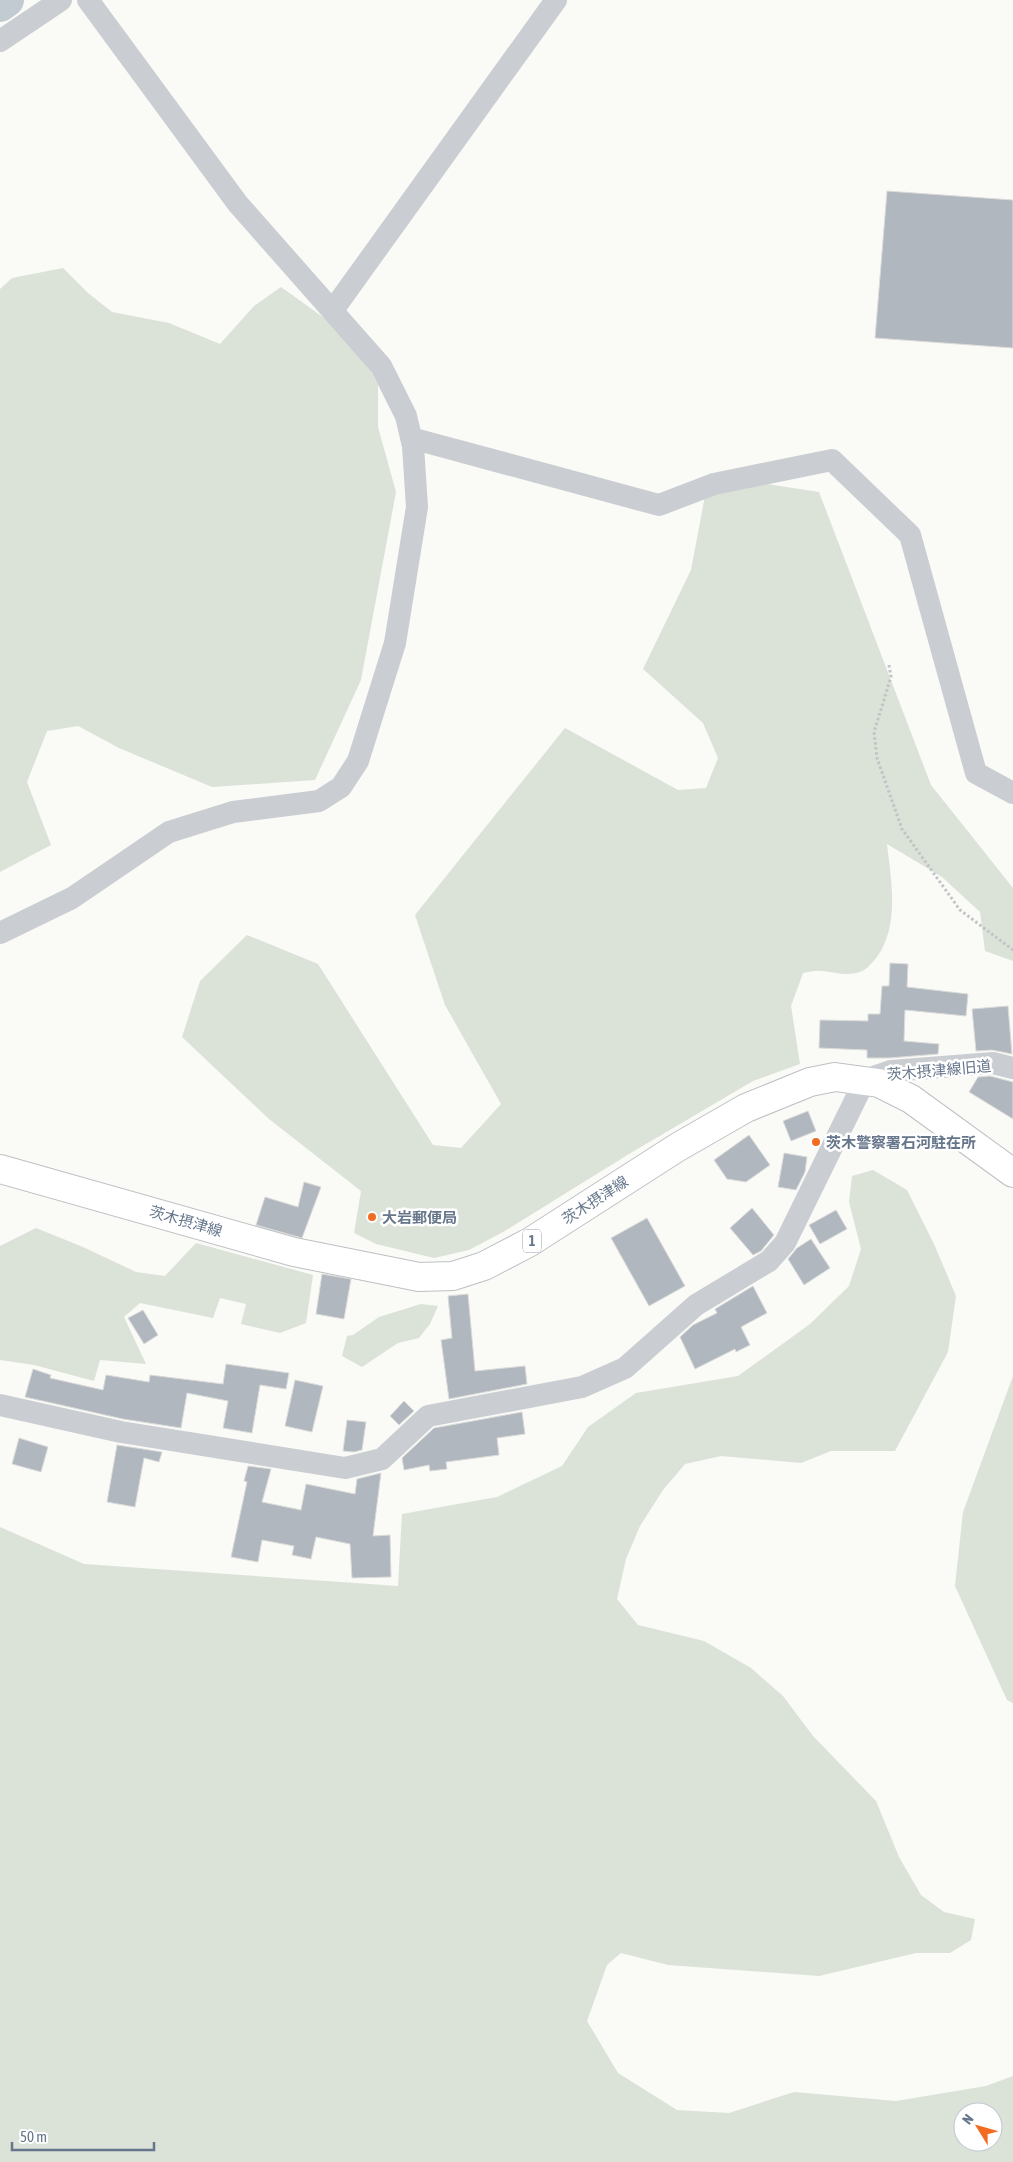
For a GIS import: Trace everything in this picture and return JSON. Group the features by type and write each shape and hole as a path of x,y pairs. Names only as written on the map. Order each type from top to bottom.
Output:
{"main road":[{"name":"茨木摂津線","path":"0,1169 294,1252 419,1277 453,1276 484,1266 530,1242 678,1146 746,1108 810,1082 835,1078 865,1080 878,1084 911,1099 1013,1174"}],"street":[{"path":"0,41 61,0"},
{"path":"0,933 72,898 169,832 233,812 319,801 342,786 358,761 395,643 417,507 411,438 406,416 381,366 238,204 88,0"},
{"path":"333,310 556,0"},
{"path":"411,438 659,505 714,484 832,460 910,535 976,773 1013,793"},
{"name":"茨木摂津線旧道","path":"865,1080 891,1071 993,1063 1013,1068"},
{"path":"0,1405 122,1432 344,1468 382,1459 428,1416 582,1387 625,1368 696,1305 769,1261 785,1243 865,1080"}],"path":[{"path":"889,665 891,677 874,732 877,758 902,829 960,910 1013,950"}],"shaded area":[{"path":"63,268 88,293 112,312 169,323 220,344 254,306 281,287 355,340 378,385 378,427 396,492 361,680 315,780 212,787 119,748 78,726 47,731 27,782 51,845 0,872 0,289 12,278"},
{"path":"709,475 819,492 931,785 1013,888 1013,961 985,951 980,912 942,877 887,844 892,902 889,931 884,944 873,962 860,972 852,974 817,971 803,973 791,1006 800,1064 753,1081 629,1154 503,1232 469,1250 434,1258 376,1244 354,1233 361,1191 269,1119 182,1037 200,981 247,935 318,964 433,1145 461,1148 501,1104 445,1005 415,915 565,728 678,790 706,788 718,758 703,723 643,669 691,570"},
{"path":"873,1170 907,1190 934,1244 956,1296 948,1352 895,1451 831,1451 801,1463 721,1456 685,1464 663,1490 640,1526 626,1559 617,1599 638,1625 704,1641 751,1668 783,1696 813,1736 876,1801 899,1857 921,1895 944,1912 975,1919 971,1940 950,1953 916,1953 819,1976 668,1965 621,1953 607,1965 587,2021 618,2073 677,2110 729,2113 794,2092 896,2101 986,2086 1013,2076 1013,2162 0,2162 0,1527 84,1564 398,1586 402,1514 497,1497 562,1466 588,1427 636,1393 738,1376 810,1324 849,1286 861,1249 849,1202 852,1176"},
{"path":"36,1228 83,1247 136,1272 165,1276 196,1243 313,1275 306,1323 280,1333 241,1324 246,1304 220,1298 213,1318 140,1303 124,1317 146,1364 100,1360 94,1381 34,1365 0,1360 0,1246"},
{"path":"421,1304 438,1306 430,1324 419,1338 398,1343 362,1367 342,1356 347,1336 353,1335 379,1317"},
{"path":"1013,1376 1013,1703 1007,1700 955,1586 963,1512"}],"building":[{"path":"887,191 1013,200 1013,348 875,338"},
{"path":"890,963 908,964 907,987 968,994 966,1016 905,1010 904,1041 939,1044 938,1054 867,1058 867,1050 819,1048 820,1020 868,1021 868,1014 880,1014 882,986 889,986"},
{"path":"1008,1006 1012,1054 992,1050 976,1051 972,1009"},
{"path":"990,1076 1013,1082 1013,1119 969,1092 978,1077"},
{"path":"808,1111 816,1131 791,1141 783,1121"},
{"path":"749,1135 770,1165 746,1182 727,1179 714,1160"},
{"path":"784,1153 807,1157 805,1172 796,1190 778,1187"},
{"path":"304,1182 321,1187 302,1238 256,1225 265,1197 298,1207"},
{"path":"752,1208 774,1235 761,1251 753,1255 730,1228"},
{"path":"836,1210 847,1229 820,1244 809,1225"},
{"path":"647,1218 685,1286 649,1306 611,1238"},
{"path":"811,1239 830,1268 804,1285 788,1259 797,1248"},
{"path":"322,1274 351,1279 344,1319 316,1314"},
{"path":"753,1286 767,1313 741,1327 750,1345 736,1352 735,1349 695,1369 680,1337 693,1325 717,1313 715,1309"},
{"path":"468,1294 475,1371 525,1366 527,1384 449,1399 441,1340 452,1338 448,1296"},
{"path":"143,1310 158,1335 144,1344 128,1318"},
{"path":"226,1364 289,1373 286,1389 260,1385 252,1433 223,1428 228,1401 187,1393 181,1428 123,1419 25,1397 33,1369 51,1375 50,1378 103,1390 106,1375 149,1382 150,1375 223,1384"},
{"path":"295,1380 323,1386 312,1432 285,1426"},
{"path":"404,1401 414,1411 399,1425 390,1416"},
{"path":"522,1412 525,1434 497,1438 499,1455 446,1462 447,1469 430,1471 429,1465 404,1470 402,1458 434,1428"},
{"path":"347,1420 366,1422 362,1450 354,1452 343,1451"},
{"path":"19,1438 48,1447 41,1472 12,1464"},
{"path":"117,1445 162,1452 159,1462 144,1458 135,1507 107,1502"},
{"path":"248,1466 271,1469 262,1502 301,1510 306,1484 355,1494 357,1479 381,1473 373,1536 390,1535 391,1577 352,1578 350,1544 316,1537 311,1559 292,1555 294,1546 262,1540 258,1562 231,1557 247,1482 244,1481"}],"waterway":[{"path":"0,5 7,0"}],"place":[{"name":"茨木警察署石河駐在所","path":"816,1142"},
{"name":"大岩郵便局","path":"372,1217"}]}
